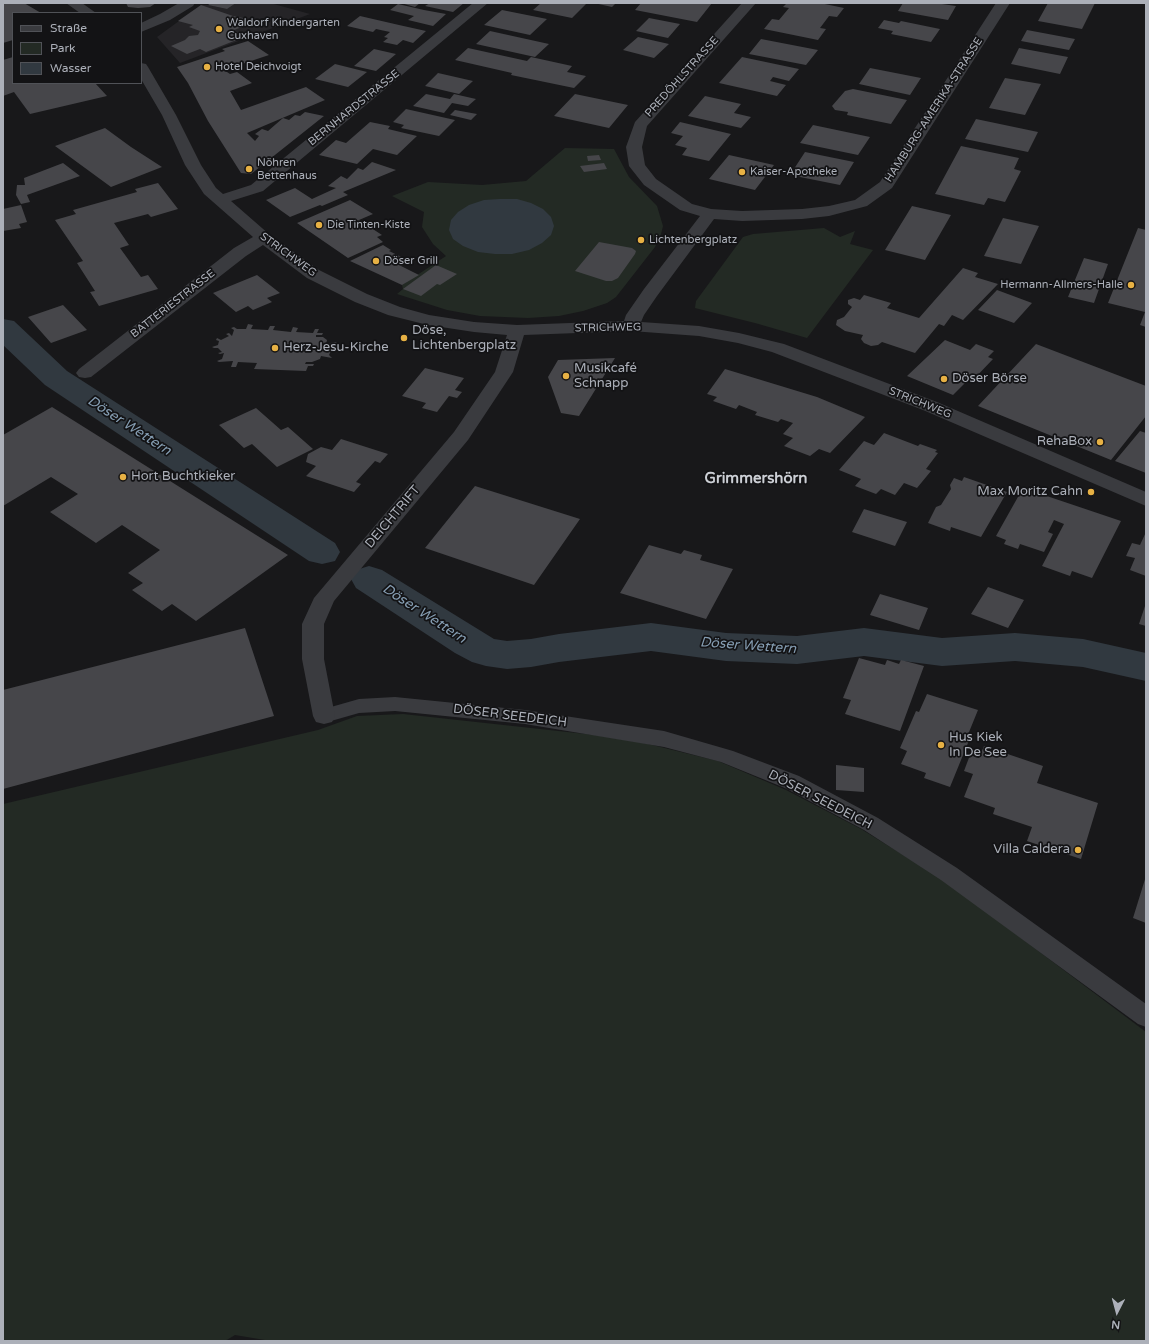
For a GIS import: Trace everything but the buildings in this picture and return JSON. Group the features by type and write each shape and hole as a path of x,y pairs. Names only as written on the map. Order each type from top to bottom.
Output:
{"street":[{"path":"73,3 87,12"},
{"path":"142,28 160,20 188,3"},
{"name":"BERNHARDSTRASSE","path":"220,200 257,188 481,3"},
{"name":"PREDÖHLSTRASSE","path":"710,214 686,207 650,182 637,166 634,147 640,125 749,3"},
{"name":"HAMBURG-AMERIKA-STRASSE","path":"710,214 762,216 829,211 861,203 886,185 1003,3"},
{"name":"STRICHWEG","path":"143,71 169,115 200,178 210,191 264,238 313,274 362,298 394,311 428,320 474,327 517,330 631,326 699,331 739,338 778,348 930,406 1146,500"},
{"path":"631,326 635,315 647,297 710,214"},
{"name":"BATTERIESTRASSE","path":"85,373 240,252 264,238"},
{"name":"DEICHTRIFT","path":"324,716 313,658 313,624 325,598 461,436 504,372 517,330"}],"lane":[{"name":"DÖSER SEEDEICH","path":"324,716 359,706 395,704 445,708 525,717 664,739 726,756 792,782 871,824 949,874 1146,1017"}],"shaded area":[{"name":"Waldorf Kindergarten Cuxhaven","path":"236,3 270,3 310,14 180,63 157,37 201,5 227,9"}],"green space":[{"name":"Lichtenbergplatz","path":"565,148 614,149 629,177 657,206 663,226 661,234 655,247 616,297 607,303 583,311 559,316 528,318 480,316 447,310 397,294 403,289 402,285 446,256 433,244 422,227 424,212 392,196 428,182 482,185 526,181"},
{"path":"824,228 840,237 855,231 850,244 873,250 807,338 695,308 696,301 743,237 753,234"},
{"path":"403,714 595,735 644,743 718,761 786,790 861,829 944,880 1146,1032 1146,1341 271,1341 235,1335 225,1341 3,1341 3,804 318,730 357,716"}],"water":[{"path":"517,199 531,203 543,209 551,217 554,226 551,235 542,243 529,250 512,254 478,252 463,246 453,239 449,230 451,220 458,212 469,205 484,200"}],"waterway":[{"name":"Döser Wettern","path":"3,328 56,378 322,552"},
{"name":"Döser Wettern","path":"369,579 469,643 486,652 507,655 651,637 726,647 797,650 864,642 942,652 1015,647 1083,653 1146,667"}],"place":[{"name":"Waldorf Kindergarten Cuxhaven","path":"219,29"},
{"name":"Hotel Deichvoigt","path":"207,67"},
{"name":"Nöhren Bettenhaus","path":"249,169"},
{"name":"Kaiser-Apotheke","path":"742,172"},
{"name":"Die Tinten-Kiste","path":"319,225"},
{"name":"Lichtenbergplatz","path":"641,240"},
{"name":"Döser Grill","path":"376,261"},
{"name":"Hermann-Allmers-Halle","path":"1131,285"},
{"name":"Döse, Lichtenbergplatz","path":"404,338"},
{"name":"Herz-Jesu-Kirche","path":"275,348"},
{"name":"Musikcafé Schnapp","path":"566,376"},
{"name":"Döser Börse","path":"944,379"},
{"name":"RehaBox","path":"1100,442"},
{"name":"Hort Buchtkieker","path":"123,477"},
{"name":"Max Moritz Cahn","path":"1091,492"},
{"name":"Hus Kiek In De See","path":"941,745"},
{"name":"Villa Caldera","path":"1078,850"}],"district":[{"name":"Grimmershörn","path":"756,479"}]}
